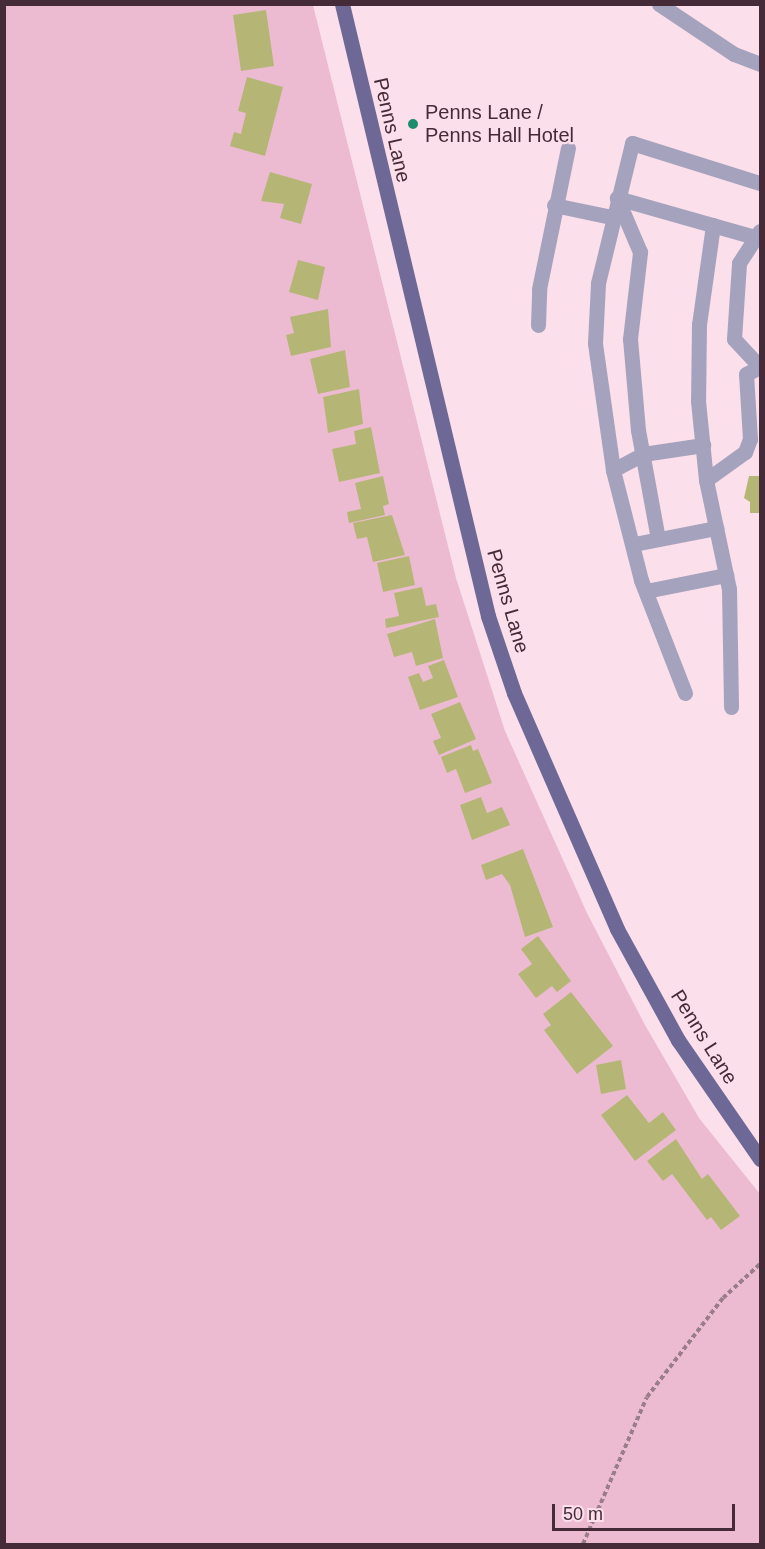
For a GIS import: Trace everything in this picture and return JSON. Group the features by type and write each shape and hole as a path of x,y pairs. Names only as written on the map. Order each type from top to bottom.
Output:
{"main road":[{"name":"Penns Lane","path":"342,4 488,616 514,693 617,929 678,1040 760,1159"}],"lane":[{"path":"659,4 734,54 760,64"},
{"path":"686,693 646,591 613,470 595,343 598,283 611,217 632,143 760,183"},
{"path":"538,325 539,289 554,205 568,148"},
{"path":"616,198 713,225 758,234 739,263 734,339 760,367 746,374 750,439 745,452 706,480"},
{"path":"616,198 640,252 630,339 643,454 658,539"},
{"path":"554,205 611,217"},
{"path":"713,225 699,324 703,445 706,480 726,575 731,707"},
{"path":"613,470 643,454 703,445"},
{"path":"634,544 716,528"},
{"path":"646,591 726,575"}],"path":[{"path":"583,1545 646,1397 723,1298 760,1264"}],"shaded area":[{"path":"5,5 313,5 456,578 505,731 587,913 645,1025 699,1118 760,1194 760,1544 5,1544"}],"building":[{"path":"266,10 274,66 241,71 233,15"},
{"path":"247,77 283,87 265,156 230,146 234,132 241,134 246,113 238,111"},
{"path":"270,172 312,184 301,224 280,218 284,204 261,201"},
{"path":"298,260 325,267 318,300 289,292"},
{"path":"328,309 331,347 291,356 286,335 294,333 290,317"},
{"path":"345,350 350,387 318,394 310,359"},
{"path":"359,389 363,424 328,433 323,397"},
{"path":"371,427 380,473 339,482 332,449 356,444 354,431"},
{"path":"383,476 389,504 383,506 385,515 349,523 347,512 361,509 355,483"},
{"path":"749,476 760,476 760,513 750,513 750,502 744,498"},
{"path":"392,515 405,555 373,562 367,537 357,539 353,523"},
{"path":"409,556 415,585 383,592 377,563"},
{"path":"422,587 426,606 436,604 439,617 386,628 385,619 399,616 394,593"},
{"path":"435,619 443,658 416,666 412,652 394,657 387,634"},
{"path":"444,660 458,697 420,710 408,677 419,673 423,682 433,678 428,666"},
{"path":"460,702 476,739 439,755 433,741 441,738 431,714"},
{"path":"471,745 473,751 478,749 492,783 465,793 456,769 447,773 441,757"},
{"path":"481,797 487,813 502,807 510,825 472,840 460,805"},
{"path":"523,849 553,927 525,937 510,885 502,874 486,880 481,865"},
{"path":"538,936 571,981 557,992 552,986 536,998 518,974 532,964 521,949"},
{"path":"571,992 613,1046 577,1074 544,1030 551,1025 543,1014"},
{"path":"621,1060 626,1089 601,1094 596,1065"},
{"path":"627,1095 649,1123 663,1112 676,1130 635,1161 601,1115"},
{"path":"676,1139 702,1179 708,1174 740,1216 721,1230 711,1217 707,1220 672,1174 663,1181 647,1161"}],"place":[{"name":"Penns Lane / Penns Hall Hotel","path":"413,124"}]}
